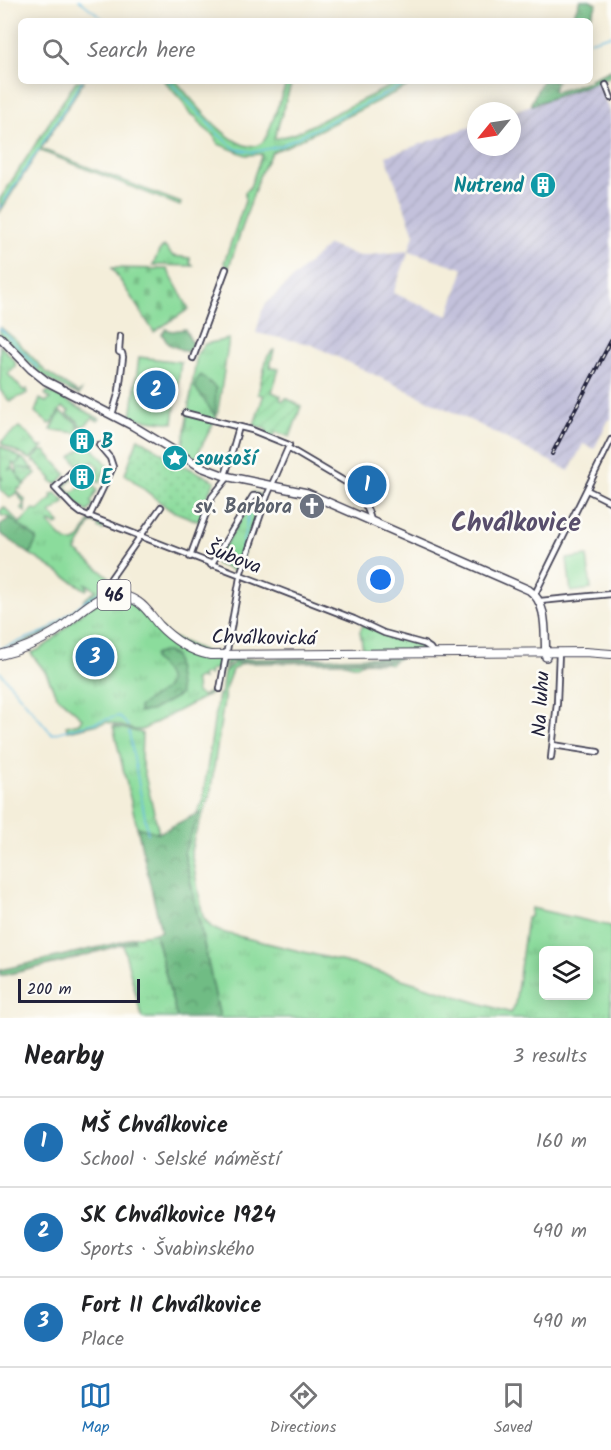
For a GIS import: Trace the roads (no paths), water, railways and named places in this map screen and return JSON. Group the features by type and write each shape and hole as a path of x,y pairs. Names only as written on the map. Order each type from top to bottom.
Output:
{"main road":[{"name":"Chválkovická","path":"106,596 119,595 133,599 143,606 165,631 190,648 205,654 611,654"},
{"name":"46","path":"0,655 52,634 89,604 106,596"}],"street":[{"path":"606,85 611,98"},
{"path":"193,358 226,269"},
{"path":"112,416 119,392 123,357 119,352 120,336"},
{"path":"0,337 31,369 51,384 201,467 227,476 307,493 535,594 540,601 543,620 543,654"},
{"path":"185,413 239,427 289,447 349,484 364,504 370,522"},
{"path":"190,557 212,497 227,476 232,447 239,427"},
{"path":"535,594 611,440"},
{"path":"89,517 113,467 110,458 99,445"},
{"path":"220,690 240,576 255,527 289,447"},
{"name":"Šubova","path":"76,468 55,488 72,506 89,517 354,619 384,633 418,642 430,648 434,654"},
{"path":"586,489 611,502"},
{"path":"212,565 253,496 259,496"},
{"path":"106,596 109,581 161,507"},
{"path":"540,601 611,594"},
{"name":"Na luhu","path":"551,758 558,654"},
{"path":"553,745 598,752"}],"waterway":[{"path":"79,0 102,18"},
{"path":"593,40 611,35"},
{"path":"41,146 80,84"},
{"path":"172,84 220,136 236,149 254,152 280,146 405,84"},
{"path":"0,208 39,149"},
{"path":"0,328 38,368"},
{"path":"237,571 250,508"},
{"path":"0,649 46,631 102,591"},
{"path":"0,672 52,734 119,716 128,726"},
{"path":"129,732 148,834"}],"railway":[{"path":"552,454 611,341"}],"place":[{"name":"Nutrend","path":"543,185"},
{"name":"SK Chválkovice 1924","path":"156,390"},
{"name":"B","path":"82,441"},
{"name":"sousoší","path":"175,458"},
{"name":"E","path":"82,477"},
{"name":"MŠ Chválkovice","path":"367,485"},
{"name":"sv. Barbora","path":"312,506"},
{"name":"Fort II Chválkovice","path":"95,657"}],"district":[{"name":"Chválkovice","path":"516,522"}]}
